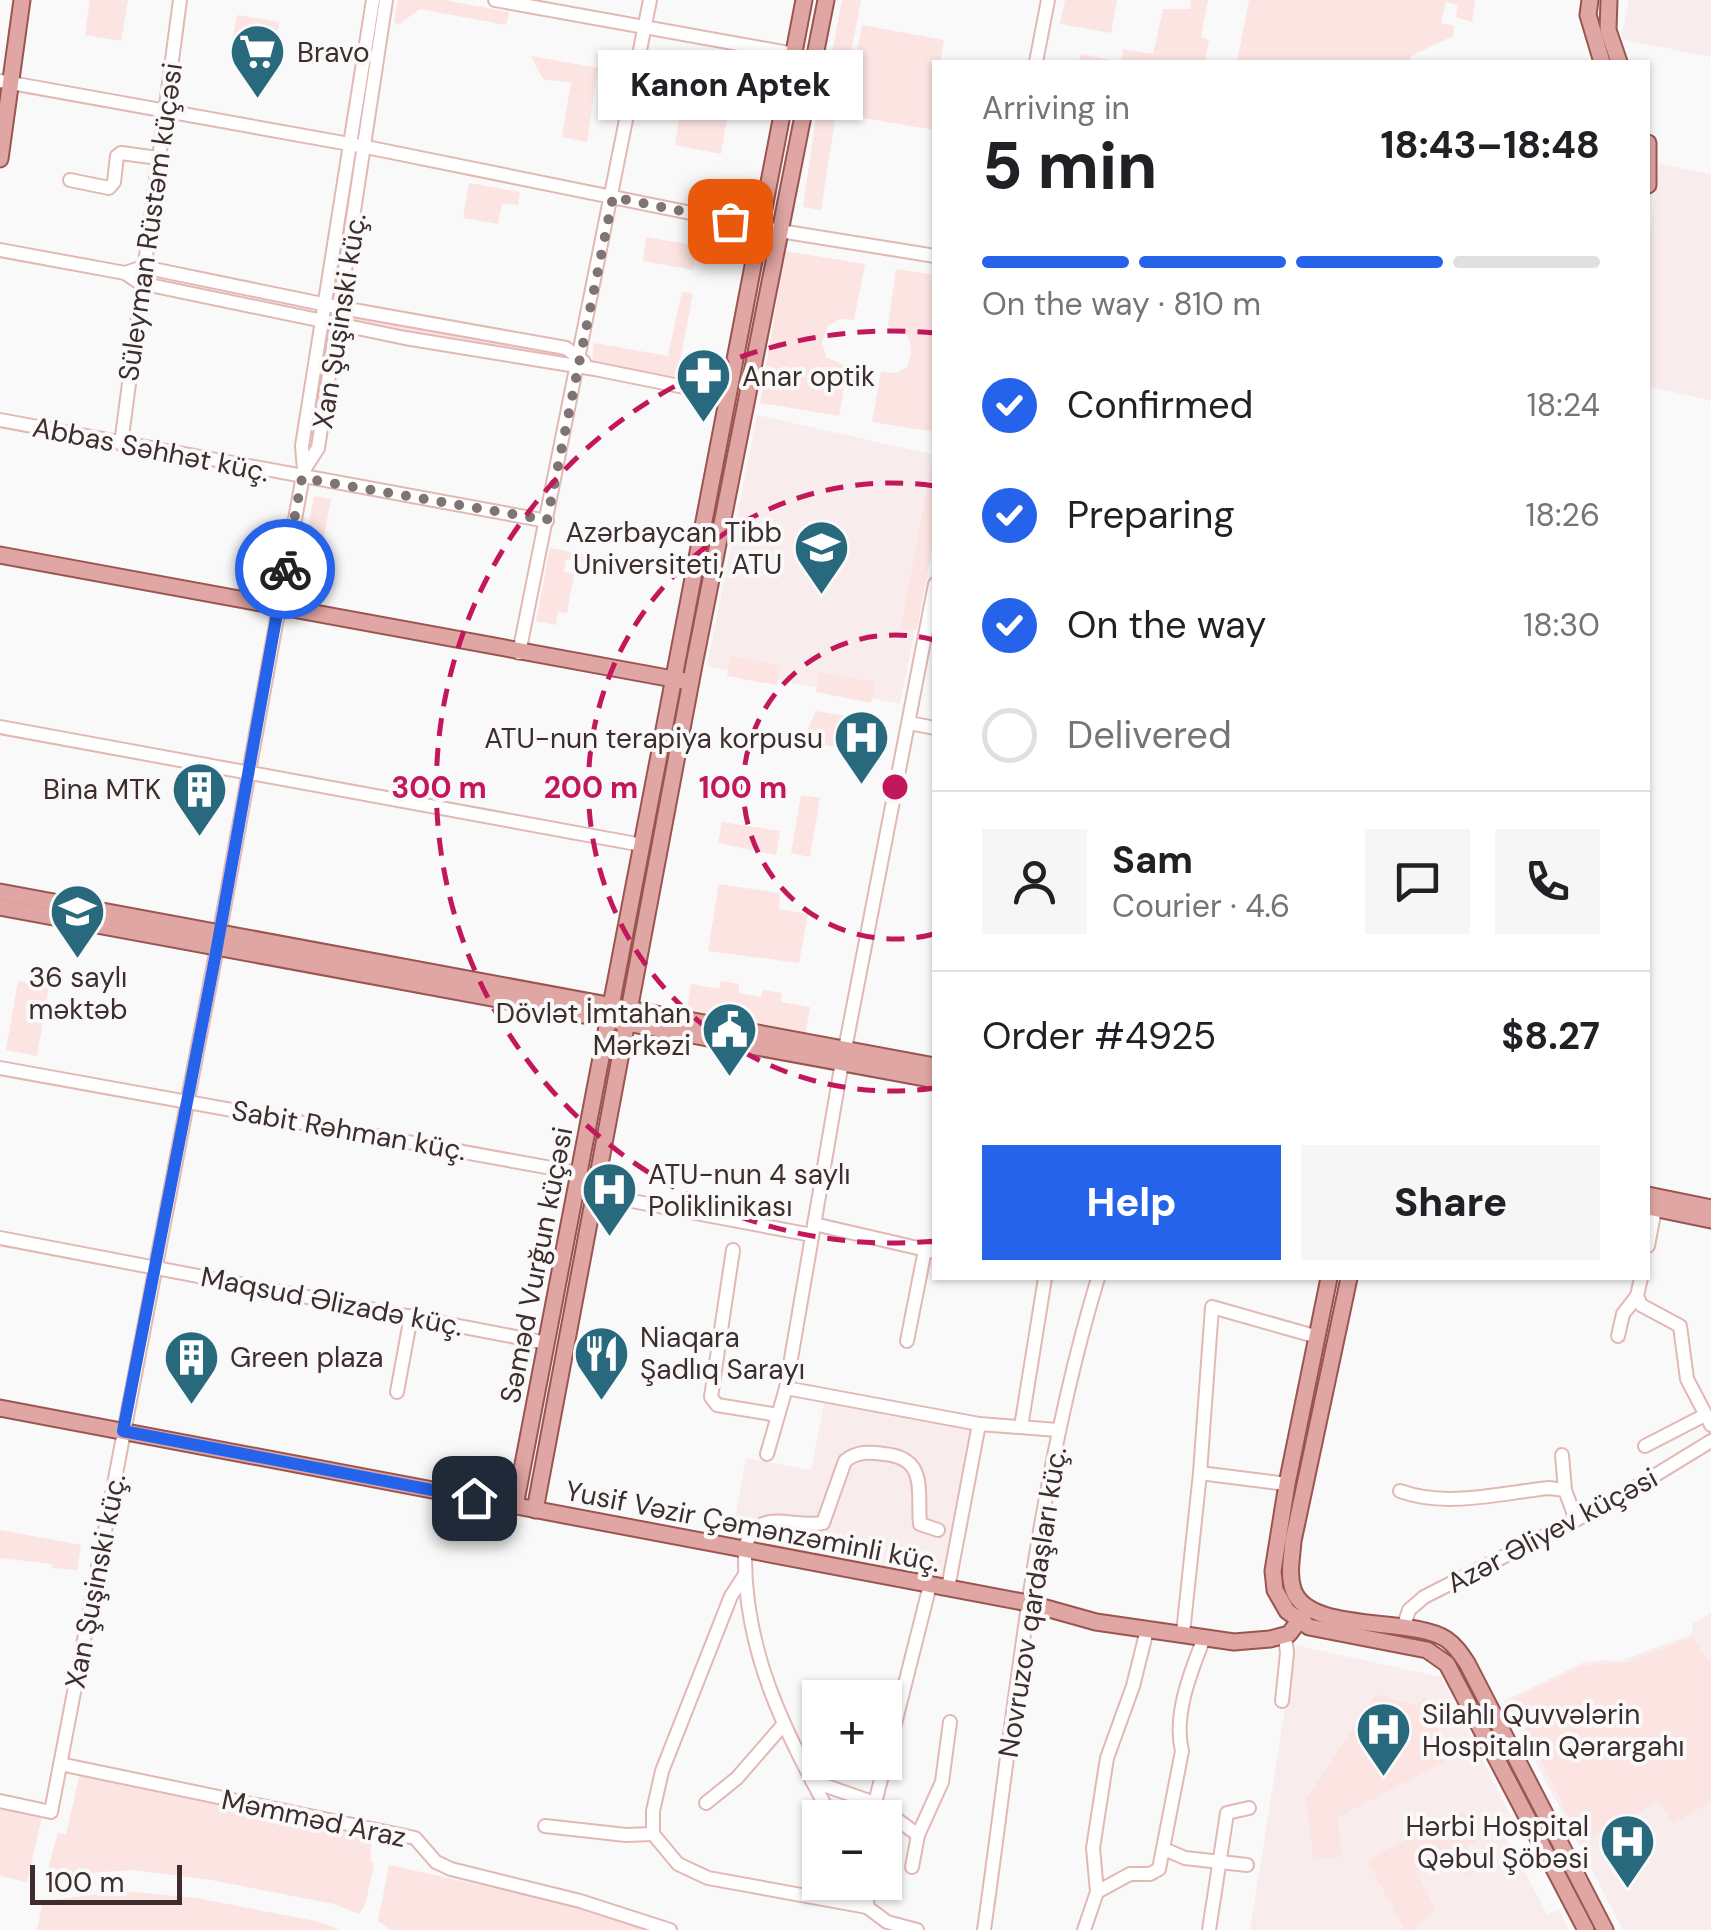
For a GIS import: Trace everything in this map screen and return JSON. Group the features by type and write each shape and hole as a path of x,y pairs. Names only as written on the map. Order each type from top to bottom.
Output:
{"main road":[{"path":"0,159 6,82 22,0"},
{"name":"Səməd Vurğun küçəsi","path":"515,1506 579,1173 605,1013 632,899 804,0"},
{"name":"Səməd Vurğun küçəsi","path":"535,1510 633,1018 650,902 693,672 826,0"},
{"path":"1590,0 1588,15 1609,57"},
{"path":"1609,0 1609,57"},
{"path":"794,54 814,58"},
{"path":"0,555 674,682 687,680 693,672"},
{"path":"0,892 218,939 605,1013 844,1056 932,1066"},
{"path":"632,899 650,902"},
{"path":"0,907 218,939"},
{"path":"844,1056 932,1079"},
{"path":"1650,1203 1711,1208"},
{"path":"1650,1203 1711,1220"},
{"path":"1330,1280 1286,1484 1274,1581 1280,1600 1321,1631 1427,1650 1439,1656 1453,1674 1586,1930"},
{"path":"1304,1616 1290,1573 1293,1541 1349,1280"},
{"name":"Yusif Vəzir Çəmənzəminli küç.","path":"0,1408 1028,1603 1096,1622 1234,1642 1285,1636"},
{"path":"1300,1423 1317,1426"},
{"path":"1285,1636 1304,1616 1329,1616 1436,1634 1447,1640 1462,1656 1605,1930"},
{"path":"1473,1714 1489,1706"}],"street":[{"name":"Süleyman Rüstəm küçəsi","path":"121,444 180,0"},
{"path":"303,474 302,446 373,0"},
{"name":"Xan Şuşinski küç.","path":"0,1801 51,1812 303,474 318,448 386,0"},
{"path":"495,0 794,54"},
{"path":"519,652 582,364 650,0"},
{"path":"1036,60 1048,0"},
{"path":"6,82 366,147 780,231 932,256"},
{"path":"70,180 110,188 121,153 158,158"},
{"path":"0,250 125,273 140,283 323,312 342,308 566,348 582,364"},
{"path":"125,273 143,267 323,312 339,324 582,364 728,396"},
{"name":"Abbas Səhhət küç.","path":"0,420 547,520"},
{"path":"767,1454 786,1388 844,1056 932,600"},
{"path":"909,723 932,727"},
{"path":"0,726 642,846"},
{"name":"Sabit Rəhman küç.","path":"0,1068 579,1173"},
{"path":"595,1194 930,1251 907,1341"},
{"name":"Maqsud Əlizadə küç.","path":"0,1238 547,1343"},
{"path":"734,1250 711,1397 717,1405 778,1415"},
{"path":"1021,1427 1046,1280"},
{"name":"Novruzov qardaşları küç.","path":"984,1930 1028,1603 1058,1430 1097,1280"},
{"path":"1618,1336 1623,1314 1637,1296 1641,1280"},
{"path":"1637,1296 1641,1306 1680,1326 1687,1379 1708,1420 1645,1446"},
{"path":"1183,1634 1212,1307 1318,1337"},
{"path":"397,1392 411,1316"},
{"path":"786,1388 979,1424 1058,1430"},
{"path":"948,1588 979,1424"},
{"name":"Azər Əliyev küçəsi","path":"1402,1628 1409,1610 1424,1597 1657,1477 1711,1441"},
{"path":"822,1800 783,1725 757,1658 744,1576 744,1550 750,1532 791,1520 823,1524 845,1460 868,1452 902,1456 910,1462 919,1486 920,1524 938,1530"},
{"path":"1562,1456 1565,1490 1576,1520"},
{"path":"1200,1473 1286,1484"},
{"path":"1400,1491 1418,1498 1444,1499 1549,1488 1565,1490"},
{"path":"744,1576 731,1596 662,1771 653,1811 653,1834 670,1857 695,1874 867,1907 888,1922 917,1930"},
{"path":"877,1800 930,1585"},
{"path":"1084,1930 1097,1892 1093,1848 1108,1758 1147,1630"},
{"path":"1282,1701 1285,1636"},
{"path":"1097,1892 1130,1874 1159,1869 1182,1750 1179,1738 1188,1680 1204,1638"},
{"path":"912,1867 918,1835 942,1782 950,1722"},
{"path":"706,1803 738,1778 783,1725"},
{"name":"Məmməd Araz","path":"60,1764 415,1838 436,1862 451,1870 580,1901 670,1930"},
{"path":"812,1781 867,1800"},
{"path":"1209,1930 1227,1813 1249,1808"},
{"path":"902,1823 918,1835"},
{"path":"545,1826 653,1834"},
{"path":"1164,1848 1185,1858 1247,1865"},
{"path":"867,1900 867,1907"}],"shaded area":[{"path":"90,0 128,0 121,41 85,35"},
{"path":"398,0 444,0 509,12 506,25 420,9 398,25 394,21"},
{"path":"842,0 861,0 846,78 828,74"},
{"path":"1065,0 1117,0 1111,33 1060,24"},
{"path":"1191,0 1208,0 1201,37 1209,40 1205,60 1121,60 1123,49 1153,54 1163,9 1190,9"},
{"path":"1249,0 1475,0 1472,22 1456,17 1458,5 1446,2 1441,23 1454,26 1453,36 1411,56 1411,60 1237,60"},
{"path":"1629,0 1711,0 1711,57 1621,39"},
{"path":"237,15 279,22 272,67 229,59"},
{"path":"862,25 944,40 940,60 932,60 932,129 846,115"},
{"path":"1081,54 1111,60 1080,60"},
{"path":"531,56 598,68 587,142 562,137 571,83 543,79"},
{"path":"684,84 731,94 721,154 675,145"},
{"path":"818,104 837,106 821,210 803,207"},
{"path":"1659,164 1711,174 1711,401 1650,386 1650,236"},
{"path":"469,183 520,192 518,205 502,203 498,224 463,218"},
{"path":"646,237 699,246 693,270 643,261"},
{"path":"765,245 769,246 685,658"},
{"path":"785,251 865,264 854,320 839,319 828,326 822,342 826,357 847,367 839,416 760,403"},
{"path":"896,269 932,275 932,432 872,422 881,372 896,373 907,367 911,352 907,336 888,326"},
{"path":"682,292 693,293 677,377 592,362 594,343 668,356"},
{"path":"351,315 566,352 565,360 350,322"},
{"name":"Azərbaycan Tibb Universiteti, ATU","path":"757,415 932,454 932,544 900,704 707,666"},
{"path":"932,462 932,549 917,629 901,627"},
{"path":"314,496 331,499 315,583 299,579"},
{"path":"550,548 593,556 592,563 566,559 564,572 574,574 567,613 558,612 556,625 536,621"},
{"path":"731,656 780,665 777,685 727,676"},
{"path":"820,672 875,682 871,703 816,692"},
{"path":"816,711 850,717 836,747 802,741"},
{"path":"801,795 820,798 810,857 791,853"},
{"path":"722,822 780,831 776,855 718,843"},
{"path":"719,884 780,893 779,909 808,914 799,963 708,951"},
{"path":"18,981 49,986 37,1056 6,1050"},
{"path":"721,981 739,984 739,993 761,997 763,990 782,993 781,1002 810,1007 805,1036 686,1014 691,984 719,989"},
{"path":"824,1403 974,1431 947,1580 731,1540 746,1458 811,1470"},
{"path":"0,1530 81,1545 77,1570 0,1558"},
{"path":"1711,1613 1711,1930 1623,1930 1504,1701 1586,1661 1623,1660 1692,1634 1693,1623"},
{"path":"1693,1637 1711,1665 1711,1802 1673,1824 1659,1801 1581,1843 1513,1700 1583,1666 1629,1662"},
{"name":"Silahlı Quvvələrin Hospitalın Qərargahı","path":"1295,1645 1441,1677 1512,1819 1501,1827 1547,1914 1559,1910 1569,1930 1250,1930"},
{"path":"1376,1694 1417,1706 1424,1697 1437,1720 1444,1762 1338,1817 1342,1857 1313,1857 1306,1799"},
{"path":"80,1774 373,1832 370,1860 374,1865 365,1905 359,1914 334,1904 211,1880 133,1870 45,1880 58,1833 66,1834"},
{"path":"0,1808 42,1817 27,1882 0,1876"},
{"path":"1463,1811 1479,1840 1467,1847 1479,1870 1466,1876 1450,1849 1416,1871 1435,1909 1413,1930 1405,1930 1367,1860"},
{"path":"389,1865 570,1905 650,1930 391,1930 378,1921"},
{"path":"124,1891 196,1898 320,1922 340,1930 37,1930 43,1901"}],"way so far":[{"path":"285,569 302,478 547,520 613,197 730,221"}],"place":[{"name":"Bravo","path":"258,101"},
{"name":"Kanon Aptek","path":"730,221"},
{"name":"Anar optik","path":"703,425"},
{"name":"Azərbaycan Tibb Universiteti, ATU","path":"821,597"},
{"name":"ATU-nun terapiya korpusu","path":"862,787"},
{"name":"Bina MTK","path":"200,838"},
{"name":"36 saylı məktəb","path":"78,960"},
{"name":"Dövlət İmtahan Mərkəzi","path":"730,1078"},
{"name":"ATU-nun 4 saylı Poliklinikası","path":"609,1239"},
{"name":"Niaqara Şadlıq Sarayı","path":"601,1402"},
{"name":"Green plaza","path":"191,1406"},
{"name":"Silahlı Quvvələrin Hospitalın Qərargahı","path":"1383,1779"},
{"name":"Hərbi Hospital Qəbul Şöbəsi","path":"1628,1891"}],"route":[{"path":"285,569 215,958 123,1431 474,1498"}]}
